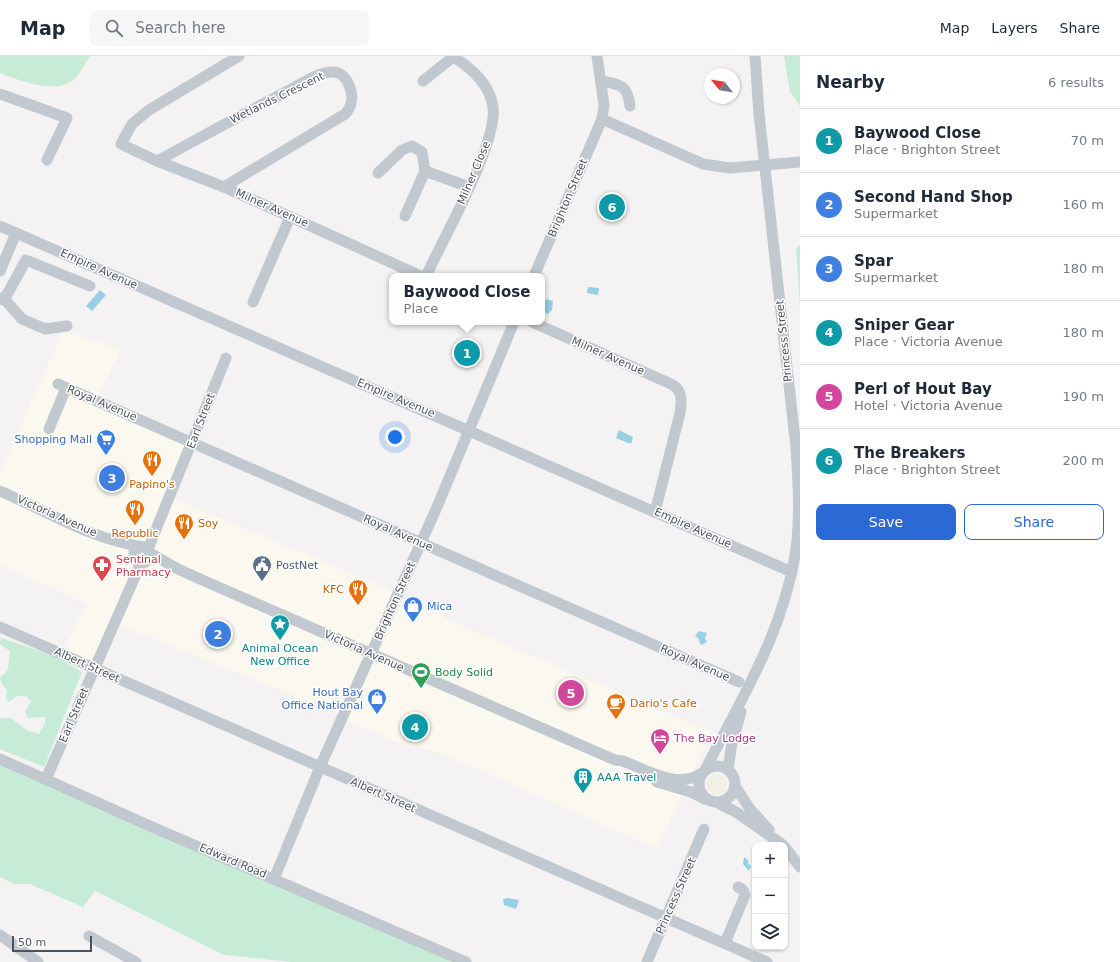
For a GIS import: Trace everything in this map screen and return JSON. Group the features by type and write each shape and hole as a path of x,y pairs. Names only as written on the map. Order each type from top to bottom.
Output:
{"street":[{"name":"Milner Avenue","path":"239,56 149,110 132,124 121,144 157,161 224,187 415,273"},
{"path":"423,81 453,56"},
{"name":"Milner Close","path":"427,273 469,187 490,133 493,107 489,94 469,68 453,56"},
{"name":"Brighton Street","path":"535,273 602,119 604,105 602,81 597,56"},
{"name":"Princess Street","path":"704,771 748,691 773,634 783,606 792,572 797,541 798,475 766,166 759,114 755,56"},
{"name":"Wetlands Crescent","path":"157,161 247,111 316,76 333,72 344,77 352,95 350,107 345,114 224,187"},
{"path":"602,81 615,83 622,87 629,96 630,106"},
{"path":"0,94 67,118 48,160"},
{"path":"602,119 703,164 730,168 800,162"},
{"path":"378,173 406,148 412,146 422,152 425,171 404,216"},
{"path":"425,171 469,187"},
{"path":"253,302 290,217"},
{"name":"Empire Avenue","path":"0,226 468,429 792,572"},
{"path":"0,271 16,233"},
{"path":"66,326 45,329 22,319 2,299 26,260 90,286"},
{"name":"Brighton Street","path":"274,879 320,768 421,543 513,325"},
{"name":"Milner Avenue","path":"539,325 677,388 680,394 679,416 655,512"},
{"name":"Earl Street","path":"46,779 193,442 226,358"},
{"name":"Royal Avenue","path":"49,429 62,386 739,682"},
{"name":"Victoria Avenue","path":"0,492 615,760 652,780 687,791 705,799"},
{"name":"Albert Street","path":"0,627 767,962"},
{"name":"Princess Street","path":"728,769 732,743 748,691"},
{"name":"Edward Road","path":"0,759 159,830 466,962"},
{"name":"Victoria Avenue","path":"615,760 623,761 671,779 694,778 704,771"},
{"path":"774,837 736,812 718,803 705,799 698,787 704,771 716,766 728,769 734,777 735,786 750,809 779,842"},
{"path":"718,803 730,798 735,786"},
{"name":"Princess Street","path":"647,962 704,829"},
{"path":"788,851 800,867"},
{"path":"724,943 744,895 744,890 738,886"},
{"path":"0,935 38,962"},
{"path":"89,936 136,962"}],"shaded area":[{"path":"63,331 121,349 95,400 193,446 172,498 386,588 398,596 478,633 711,732 657,849 446,755 396,742 347,721 345,716 115,623 94,668 62,654 86,604 0,564 0,472"}],"green space":[{"path":"0,56 90,56 75,79 64,85 46,86 26,82 0,73"},
{"path":"784,56 800,56 800,106 790,92"},
{"path":"800,244 800,308 796,249"},
{"path":"1,638 55,656 82,672 44,767 0,749 0,718 11,718 28,731 39,734 45,723 45,717 27,718 25,712 31,701 26,696 17,696 9,702 6,698 7,690 2,684 0,678 8,670 10,651 0,644"},
{"path":"0,764 450,960 449,962 292,962 224,955 95,891 83,907 30,884 14,884 0,877"}],"sand":[{"path":"717,775 724,778 727,785 724,792 717,795 710,792 707,785 710,778"}],"water":[{"path":"588,287 599,288 598,295 587,293"},
{"path":"100,290 106,295 92,311 86,306"},
{"path":"546,299 553,301 552,310 548,314 545,312"},
{"path":"619,430 633,437 631,444 616,438"},
{"path":"699,631 707,633 705,638 707,642 701,645 698,638 695,636"},
{"path":"744,857 748,860 748,863 751,866 749,871 743,864"},
{"path":"507,898 519,900 516,909 504,905 503,899"}],"place":[{"name":"The Breakers","path":"612,207"},
{"name":"Baywood Close","path":"467,353"},
{"name":"Shopping Mall","path":"106,456"},
{"name":"Papino's","path":"152,477"},
{"name":"Spar","path":"112,478"},
{"name":"Republic","path":"135,526"},
{"name":"Soy","path":"184,540"},
{"name":"Sentinal Pharmacy","path":"102,582"},
{"name":"PostNet","path":"262,582"},
{"name":"KFC","path":"358,606"},
{"name":"Mica","path":"413,623"},
{"name":"Second Hand Shop","path":"218,634"},
{"name":"Animal Ocean New Office","path":"280,641"},
{"name":"Body Solid","path":"421,689"},
{"name":"Perl of Hout Bay","path":"571,693"},
{"name":"Hout Bay Office National","path":"377,715"},
{"name":"Dario's Cafe","path":"616,720"},
{"name":"Sniper Gear","path":"415,727"},
{"name":"The Bay Lodge","path":"660,755"},
{"name":"AAA Travel","path":"583,794"}]}
